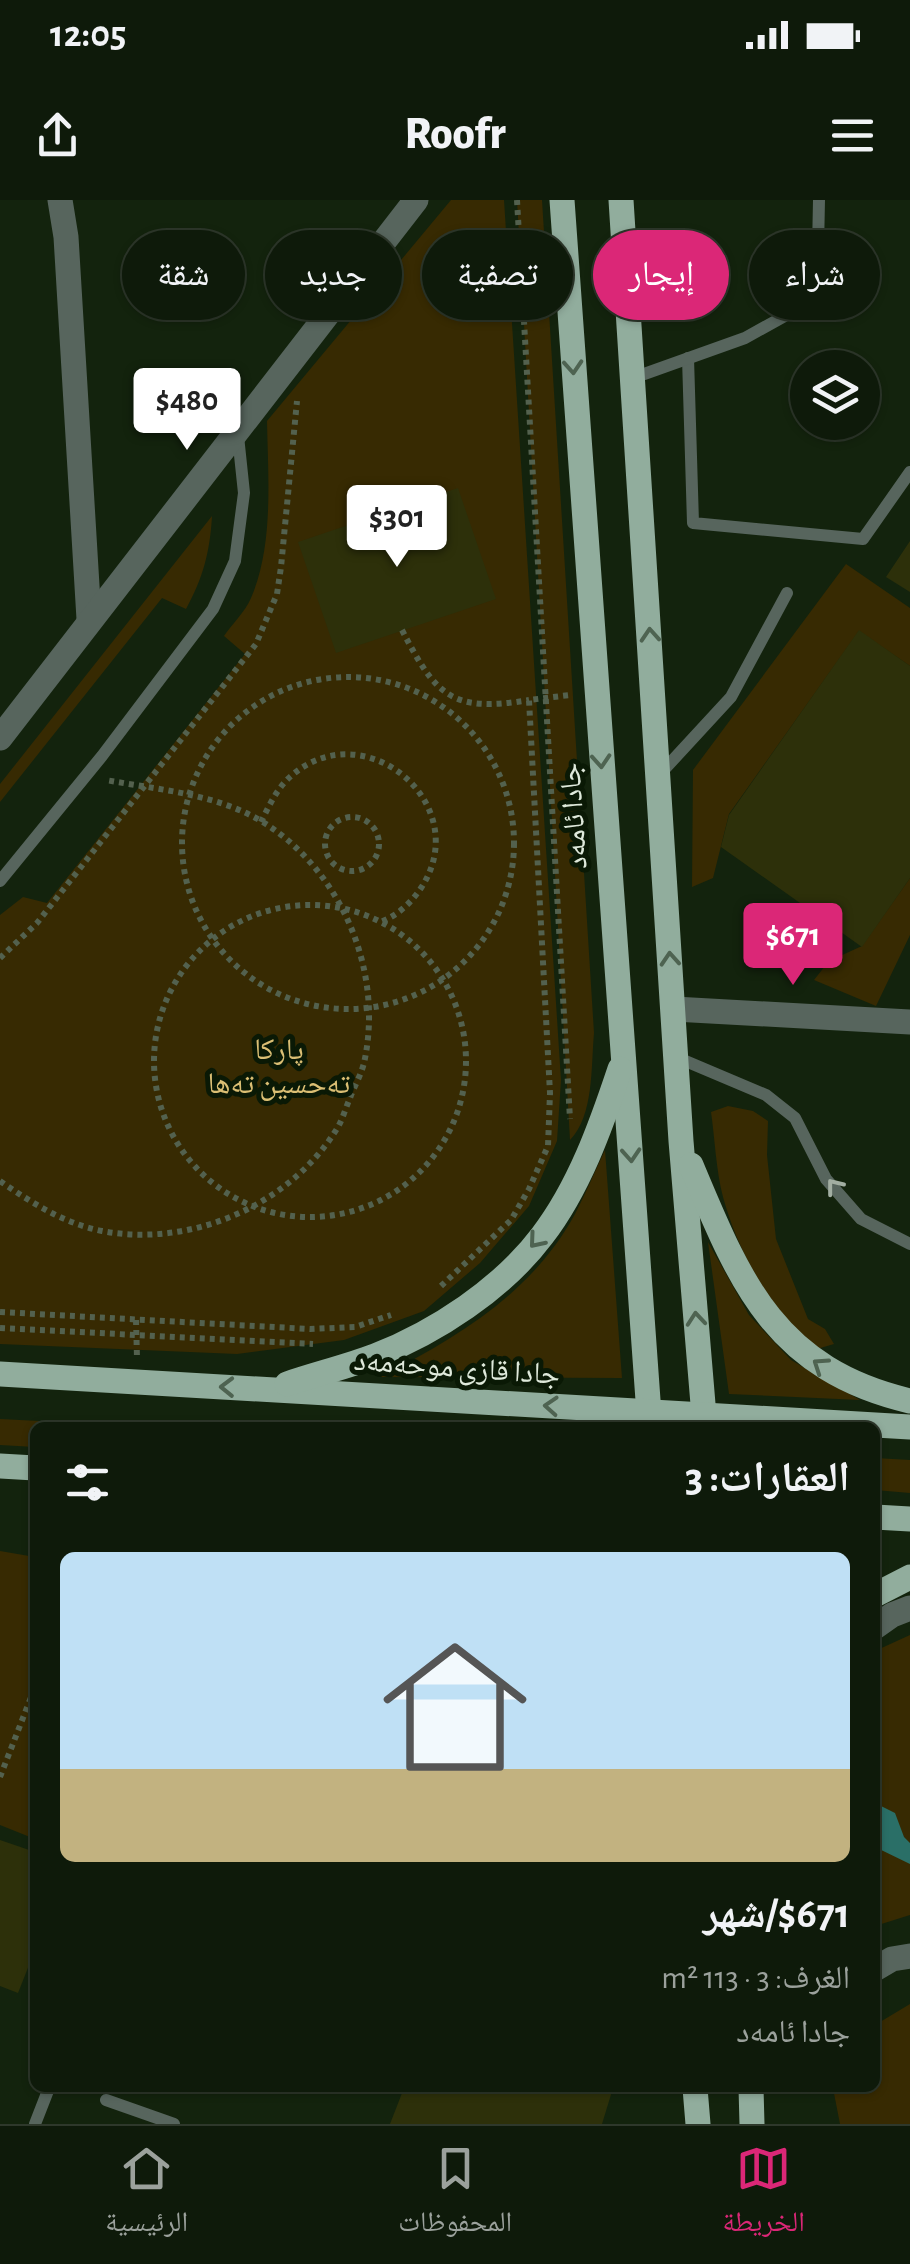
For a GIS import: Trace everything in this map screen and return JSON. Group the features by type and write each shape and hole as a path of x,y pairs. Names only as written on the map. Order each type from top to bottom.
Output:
{"main road":[{"name":"جادا ئامەد","path":"562,200 650,1419"},
{"path":"621,200 681,1141 704,1422"},
{"path":"273,1388 376,1356 432,1327 495,1286 542,1237 574,1184 624,1060"},
{"path":"681,1141 742,1279 771,1320 805,1354 834,1375 880,1394 910,1401"},
{"name":"جادا قازی موحەمەد","path":"0,1374 148,1385 273,1388 704,1422"},
{"name":"جادا قازی موحەمەد","path":"880,1427 910,1428"},
{"path":"0,1466 30,1468"},
{"path":"880,1517 910,1519"},
{"path":"880,1592 910,1577"},
{"path":"695,2092 698,2124"},
{"path":"750,2092 752,2124"}],"street":[{"path":"60,200 66,237 90,619"},
{"path":"0,738 416,200"},
{"path":"674,1009 910,1022"},
{"path":"880,1623 910,1608"},
{"path":"880,1966 910,1956"}],"lane":[{"path":"633,378 745,338 816,298 819,200"},
{"path":"688,358 693,523 864,539 910,472"},
{"path":"0,880 214,609 235,561 244,493 238,433"},
{"path":"659,776 730,697 787,593"},
{"path":"676,1057 766,1095 795,1118 826,1179 861,1219 910,1244"},
{"path":"35,2124 47,2092"},
{"path":"106,2100 174,2124"}],"path":[{"path":"517,200 570,1124"},
{"path":"0,958 37,922 146,787 262,633 281,567 297,399"},
{"path":"402,630 422,669 445,694 471,704 596,692"},
{"path":"326,678 382,679 434,700 472,730 500,771 515,818 516,867 502,914 475,955 443,980 368,1008 322,1004 274,991 234,967 208,939 184,884 180,828 195,774 226,728 272,694 326,678"},
{"path":"434,700 445,694"},
{"path":"430,1293 511,1220 548,1146 550,1093 529,700"},
{"path":"261,822 273,798 291,776 315,761 344,754 373,757 400,770 420,791 433,817 436,847 430,876 413,900 379,922"},
{"path":"0,1181 46,1212 102,1231 171,1234 237,1216 294,1179 338,1126 364,1063 369,995 354,928 319,870 261,822 205,797 85,777"},
{"path":"319,870 334,864 350,871 367,866 378,851 379,842 372,826 357,817 333,825 325,840 334,864"},
{"path":"296,905 341,908 394,928 433,962 443,980 458,1006 468,1058 461,1110 436,1156 398,1192 350,1214 298,1218 250,1207 202,1177 170,1135 154,1085 155,1034 172,986 208,939 246,918 296,905"},
{"path":"0,1312 310,1329 354,1327 400,1312"},
{"path":"0,1328 325,1345"},
{"path":"0,1777 30,1700"}],"green space":[{"name":"پارکا تەحسین تەها","path":"451,200 504,200 506,230 426,230"},
{"path":"517,200 542,200 544,230 519,230"},
{"name":"پارکا تەحسین تەها","path":"422,235 422,320 512,320 561,1080 557,1141 529,1206 480,1263 424,1311 344,1340 237,1354 0,1344 0,915 23,897 47,903 245,654 224,636 251,598 263,556 268,511 267,421 351,320 402,320 402,259"},
{"path":"524,320 549,320 594,1033 587,1104 570,1140"},
{"path":"212,516 205,564 186,609 162,598 0,802 0,784"},
{"path":"846,564 910,608 910,666 859,631 729,814 713,878 692,887 693,770"},
{"path":"910,878 910,935 876,1006 814,980 829,961 862,946"},
{"path":"728,1106 753,1111 768,1121 767,1155 776,1239 808,1319 825,1329 834,1344 817,1349 800,1334 771,1299 738,1240 721,1187 711,1112"},
{"path":"605,1150 622,1378 380,1377 465,1329 515,1290 557,1242 575,1214"},
{"path":"708,1242 749,1315 791,1360 860,1400 729,1394"},
{"path":"0,1419 60,1422 30,1422 30,1447 0,1445"},
{"path":"880,1458 910,1460 910,1493 880,1490"},
{"path":"0,1551 30,1556 30,1837 0,1825"},
{"path":"910,1635 910,1915 880,1924 880,1649"},
{"path":"910,2004 910,2124 840,2124 834,2092 880,2092 880,2022"}],"water":[{"path":"880,1806 895,1813 910,1843 910,1864 880,1849"}],"building":[{"path":"458,488 496,599 336,653 298,542"},
{"path":"910,541 910,592 886,577"},
{"path":"859,630 910,666 910,878 862,947 721,847 729,815"},
{"path":"0,1840 30,1850 30,1963 18,1993 0,1986"},
{"path":"402,2092 612,2092 602,2124 390,2124"}]}
